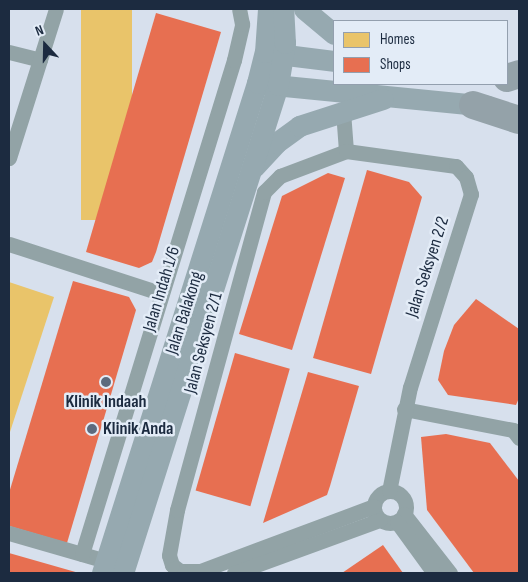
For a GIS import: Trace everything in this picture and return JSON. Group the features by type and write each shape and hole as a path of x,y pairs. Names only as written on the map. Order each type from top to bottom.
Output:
{"highway":[{"path":"473,104 519,120"}],"street":[{"path":"9,158 56,9"},
{"path":"268,9 278,85"},
{"path":"275,53 283,9"},
{"path":"304,9 333,33"},
{"name":"Jalan Indah 1/6","path":"82,554 160,293 234,60 241,16"},
{"path":"9,52 40,60"},
{"path":"275,53 333,62"},
{"name":"Jalan Balakong","path":"116,570 257,83 275,53"},
{"path":"257,83 396,95 519,110"},
{"name":"Jalan Balakong","path":"116,570 278,85"},
{"path":"248,173 276,143 300,126 396,95"},
{"path":"343,111 346,151"},
{"name":"Jalan Seksyen 2/2","path":"346,151 456,166 466,177 471,194 404,409 389,491"},
{"name":"Jalan Seksyen 2/1","path":"198,572 180,571 172,565 169,555 177,510 264,192 280,176 346,151"},
{"path":"9,244 160,293"},
{"path":"404,409 513,430 519,438"},
{"path":"377,513 378,496 389,491 403,498 401,518 434,573"},
{"path":"198,572 377,513 401,518 450,573"},
{"path":"234,573 252,570 377,513"},
{"path":"9,534 82,554 116,570"}],"building: Homes":[{"path":"81,9 132,9 132,220 81,220"},
{"path":"9,282 54,297 9,435"}],"building: Shops":[{"path":"156,13 221,32 156,252 152,262 139,268 86,252"},
{"path":"367,170 409,182 422,197 371,374 313,358"},
{"path":"328,173 345,178 292,350 239,334 282,196"},
{"path":"73,281 129,297 136,310 67,543 9,526 9,493"},
{"path":"476,299 519,329 519,398 516,405 448,395 438,380 444,351 454,325"},
{"path":"235,353 290,369 250,506 196,490"},
{"path":"308,372 359,386 330,486 327,495 263,523"},
{"path":"446,434 490,443 519,481 519,573 474,573 427,510 421,437"},
{"path":"383,545 403,573 342,573"},
{"path":"9,553 79,573 9,573"}],"place":[{"name":"Klinik Indaah","path":"106,382"},
{"name":"Klinik Anda","path":"92,429"}]}
